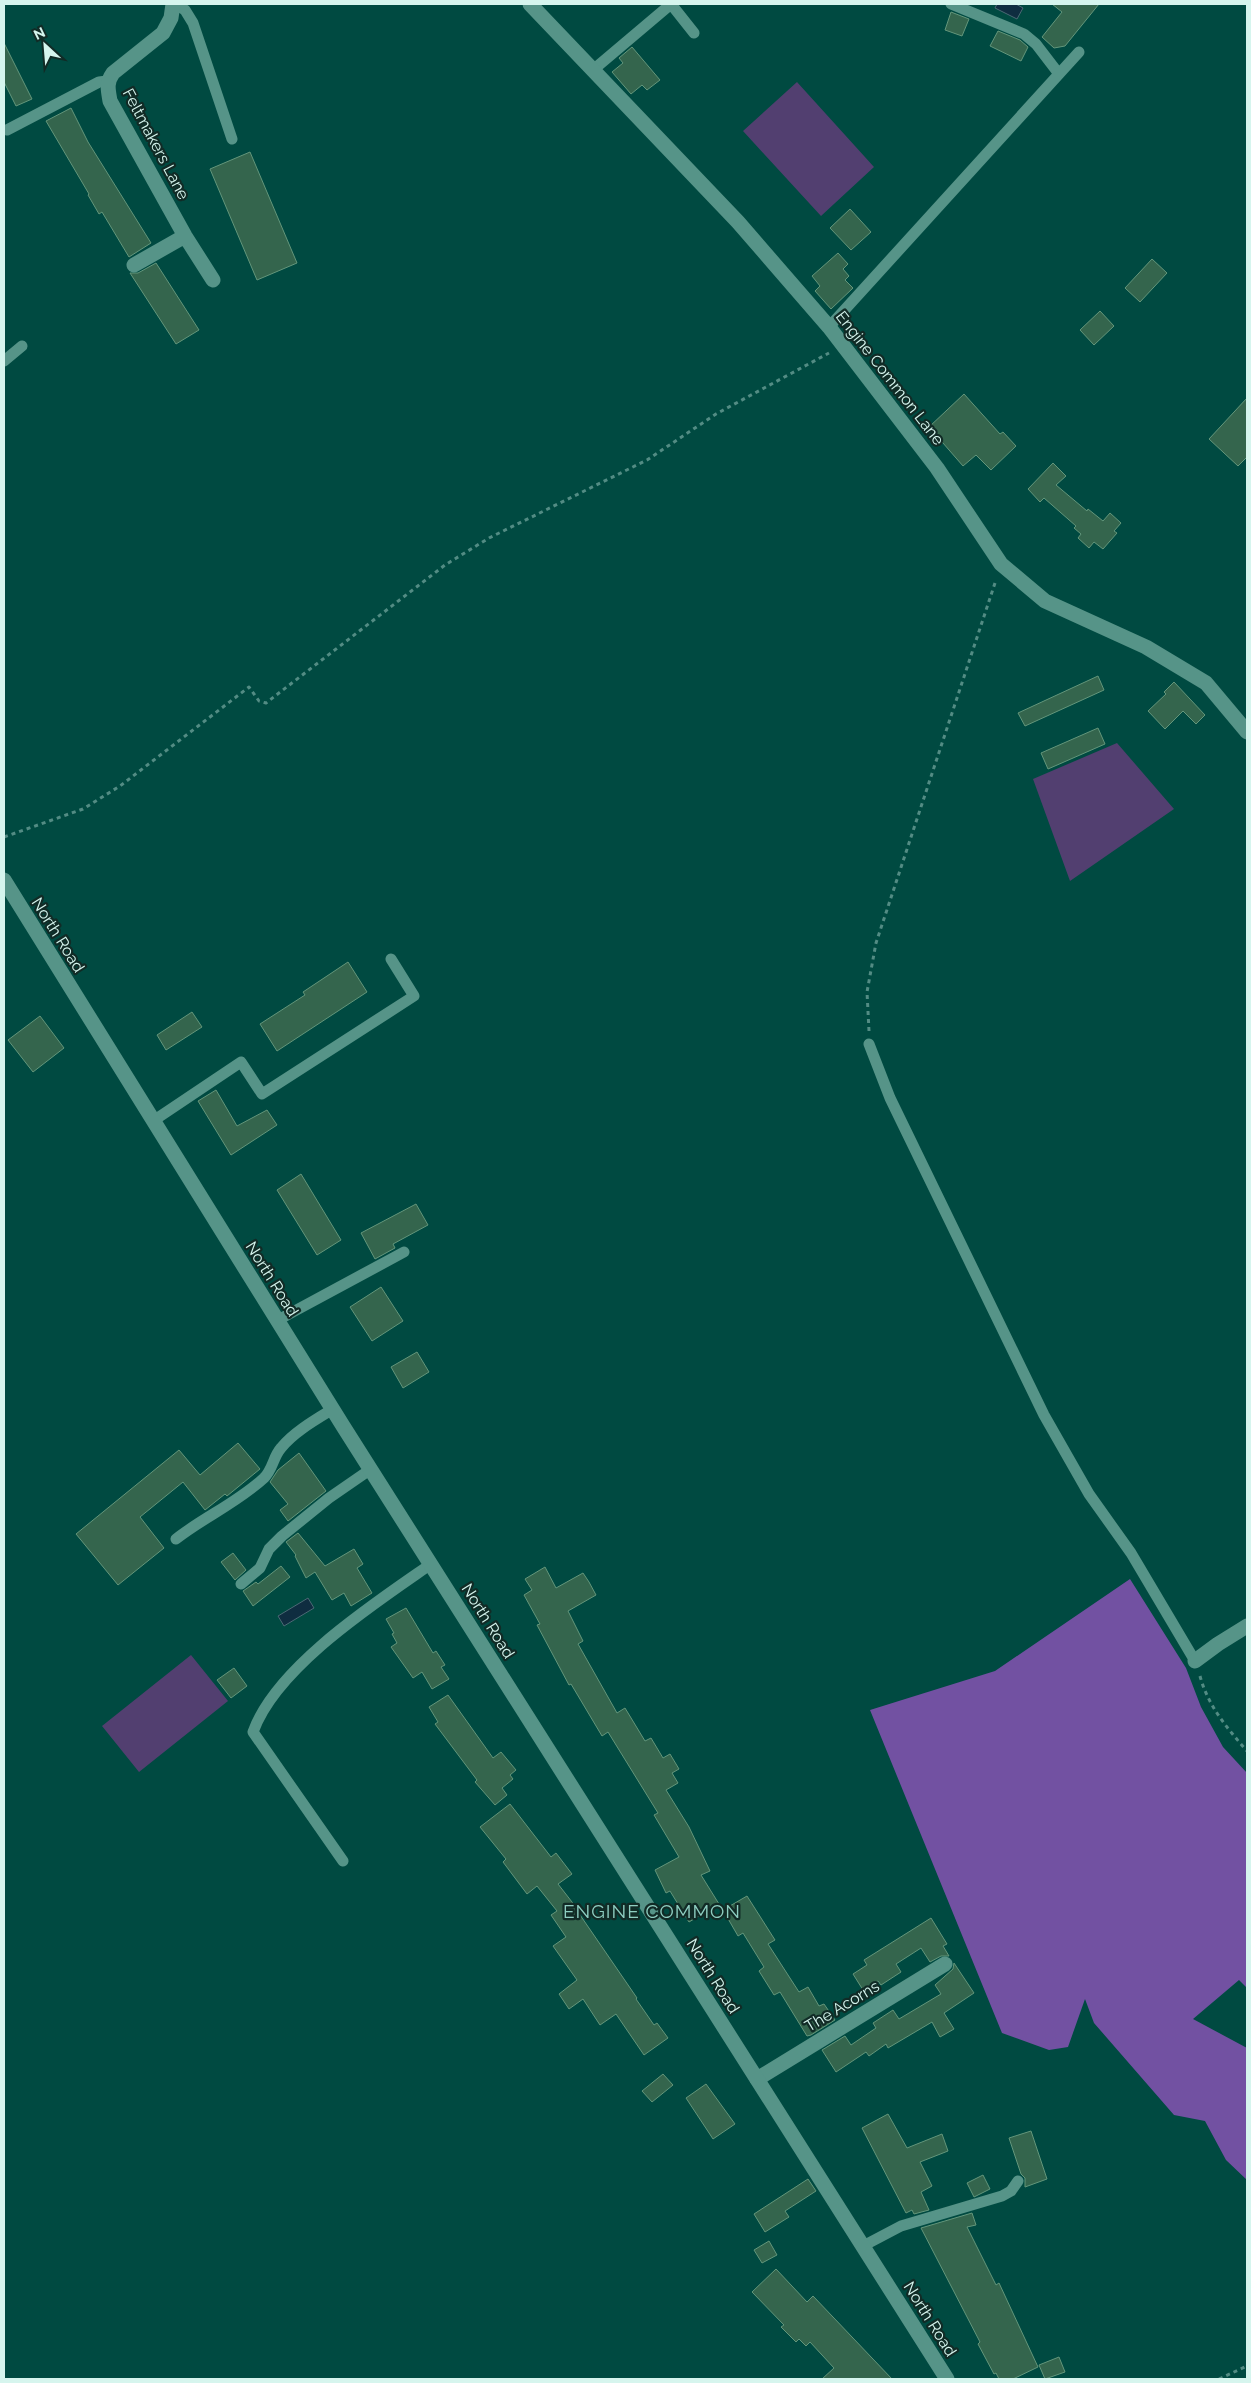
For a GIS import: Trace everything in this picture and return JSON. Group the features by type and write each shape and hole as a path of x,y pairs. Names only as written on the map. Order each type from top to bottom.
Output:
{"street":[{"name":"Feltmakers Lane","path":"174,4 171,18 163,32 113,73 108,81 110,101 185,236 213,280"},
{"name":"Engine Common Lane","path":"530,4 738,222 829,326 937,468 1001,564 1045,601 1146,647 1206,683 1247,732"},
{"path":"134,265 185,236"},
{"name":"North Road","path":"4,880 333,1409 947,2379"},
{"path":"1195,1661 1247,1626"},
{"name":"The Acorns","path":"757,2079 945,1964"}],"lane":[{"path":"174,4 185,10 193,23 232,139"},
{"path":"593,70 671,4 694,33"},
{"path":"951,4 1024,34 1036,44 1059,74"},
{"path":"829,326 1079,52"},
{"path":"7,130 99,82 108,81"},
{"path":"4,361 22,346"},
{"path":"153,1121 241,1062 262,1094 414,996 392,959"},
{"path":"869,1044 890,1098 1044,1415 1089,1494 1131,1553 1195,1661"},
{"path":"278,1320 404,1252"},
{"path":"176,1539 198,1522 227,1507 266,1476 281,1447 300,1431 333,1409"},
{"path":"241,1584 260,1568 269,1549 282,1536 329,1498 371,1469"},
{"path":"343,1861 253,1732 260,1713 289,1676 349,1623 431,1564"},
{"path":"863,2246 901,2226 1002,2196 1011,2191 1018,2181"}],"path":[{"path":"4,837 83,809 120,786 249,687 259,701 266,703 445,565 498,534 647,460 716,414 843,345"},
{"path":"869,1044 867,992 876,943 1001,564"},
{"path":"1195,1661 1203,1688 1222,1723 1247,1751"},
{"path":"1219,2379 1247,2366"}],"shaded area":[{"path":"797,82 874,167 821,216 743,131"},
{"path":"1117,743 1174,809 1070,881 1033,779"},
{"path":"1130,1579 1186,1668 1201,1707 1223,1747 1247,1773 1247,1988 1239,1980 1193,2019 1247,2048 1247,2180 1226,2160 1205,2121 1174,2115 1094,2023 1085,1999 1068,2047 1049,2050 1002,2033 870,1710 995,1671"},
{"path":"191,1655 228,1701 139,1772 102,1726"}],"water":[{"path":"997,4 1016,4 1023,8 1017,19 995,8"},
{"path":"308,1598 314,1608 284,1626 278,1616"}],"building":[{"path":"1052,4 1099,4 1065,46 1054,48 1042,37 1062,12"},
{"path":"951,12 969,19 962,36 945,30"},
{"path":"998,31 1020,40 1028,47 1021,61 990,46"},
{"path":"4,43 32,99 16,106 4,82"},
{"path":"632,47 660,80 647,90 642,85 631,94 612,72 623,63 619,58"},
{"path":"71,108 88,142 151,243 129,257 102,212 99,214 46,121"},
{"path":"250,152 297,263 257,280 210,169"},
{"path":"850,209 871,232 851,250 830,228"},
{"path":"838,253 848,264 843,269 849,276 845,280 853,288 831,309 815,291 820,286 812,276"},
{"path":"1152,259 1167,273 1140,302 1125,288"},
{"path":"156,263 199,330 176,344 130,273 138,273"},
{"path":"1100,311 1114,326 1094,345 1080,330"},
{"path":"964,394 1000,434 1003,432 1016,446 991,470 976,455 963,466 929,427"},
{"path":"1247,398 1247,457 1238,466 1209,439"},
{"path":"1053,463 1066,476 1056,485 1087,511 1088,509 1103,521 1110,513 1121,523 1114,531 1117,533 1103,549 1094,542 1089,548 1078,538 1081,534 1074,528 1076,526 1044,498 1040,502 1028,489"},
{"path":"1098,676 1104,690 1025,726 1018,713"},
{"path":"1174,682 1205,715 1196,724 1183,711 1165,729 1148,711 1166,694 1164,692"},
{"path":"1098,728 1105,744 1048,769 1041,753"},
{"path":"348,962 367,992 277,1051 260,1024 305,995 303,992"},
{"path":"192,1012 202,1027 166,1050 157,1035"},
{"path":"40,1016 64,1048 33,1072 8,1040"},
{"path":"216,1090 237,1126 267,1110 277,1125 231,1155 198,1101"},
{"path":"301,1174 341,1240 317,1255 277,1190"},
{"path":"416,1204 428,1225 393,1244 395,1248 375,1259 361,1233"},
{"path":"381,1287 403,1321 372,1341 350,1307"},
{"path":"417,1352 429,1372 403,1388 391,1367"},
{"path":"238,1443 260,1469 227,1496 225,1494 205,1510 183,1482 140,1517 164,1548 118,1585 76,1534 179,1450 200,1475"},
{"path":"299,1453 326,1491 288,1521 280,1510 288,1504 270,1482 278,1470"},
{"path":"298,1533 325,1566 354,1549 363,1564 357,1568 372,1593 351,1606 344,1593 332,1600 315,1572 306,1578 296,1555 286,1542"},
{"path":"233,1553 246,1570 235,1580 221,1562"},
{"path":"281,1566 290,1577 253,1606 243,1591 256,1582 258,1584"},
{"path":"545,1567 556,1588 583,1573 589,1582 596,1595 568,1611 583,1641 578,1644 617,1713 625,1708 645,1741 651,1738 663,1758 670,1754 679,1769 672,1773 678,1783 666,1790 689,1827 710,1871 701,1875 719,1904 689,1922 670,1891 666,1893 655,1870 679,1857 654,1815 658,1813 608,1732 602,1736 571,1684 569,1685 537,1625 540,1624 524,1595 532,1590 525,1579"},
{"path":"406,1608 433,1653 436,1651 445,1665 441,1667 449,1679 432,1689 422,1672 413,1678 391,1647 397,1643 386,1619"},
{"path":"234,1668 247,1686 231,1698 217,1680"},
{"path":"448,1695 493,1758 501,1752 516,1770 510,1775 513,1779 502,1788 507,1795 495,1805 475,1782 477,1780 435,1724 438,1722 429,1707"},
{"path":"510,1804 551,1857 556,1853 572,1874 558,1884 579,1911 654,2025 657,2023 668,2038 644,2055 616,2014 600,2025 583,1999 569,2009 559,1994 577,1980 553,1946 566,1937 551,1915 557,1911 537,1886 527,1894 503,1862 506,1859 480,1827"},
{"path":"747,1896 775,1940 768,1944 799,1992 808,1987 819,2006 824,2004 835,2020 811,2035 807,2036 780,1992 774,1995 759,1971 764,1967 743,1933 738,1936 723,1910"},
{"path":"931,1918 947,1944 943,1946 949,1956 941,1956 930,1962 921,1948 896,1964 901,1972 881,1985 878,1981 863,1990 853,1974 867,1965 864,1960"},
{"path":"954,1963 974,1993 944,2013 954,2029 940,2037 932,2022 888,2048 886,2044 869,2056 866,2052 836,2072 822,2050 845,2036 851,2045 876,2028 873,2023 893,2010 899,2019 941,1994 935,1985 953,1969"},
{"path":"663,2074 673,2085 652,2102 642,2091"},
{"path":"706,2084 735,2124 713,2139 686,2098"},
{"path":"888,2114 907,2148 942,2134 948,2151 920,2162 932,2186 921,2192 929,2210 914,2214 912,2210 906,2213 862,2128"},
{"path":"1031,2131 1047,2179 1025,2187 1025,2178 1021,2174 1009,2138"},
{"path":"983,2175 990,2189 974,2197 967,2183"},
{"path":"808,2179 816,2191 785,2211 789,2217 765,2232 754,2214"},
{"path":"972,2213 976,2225 967,2227 996,2285 999,2283 1038,2367 1013,2379 999,2379 996,2373 994,2374 978,2344 980,2342 921,2228"},
{"path":"769,2241 777,2255 762,2263 754,2250"},
{"path":"776,2269 807,2302 813,2296 892,2379 822,2379 834,2368 810,2342 806,2346 799,2339 796,2342 781,2327 784,2325 752,2292"},
{"path":"1059,2357 1065,2372 1045,2379 1039,2365"}],"district":[{"name":"ENGINE COMMON","path":"652,1911"}]}
